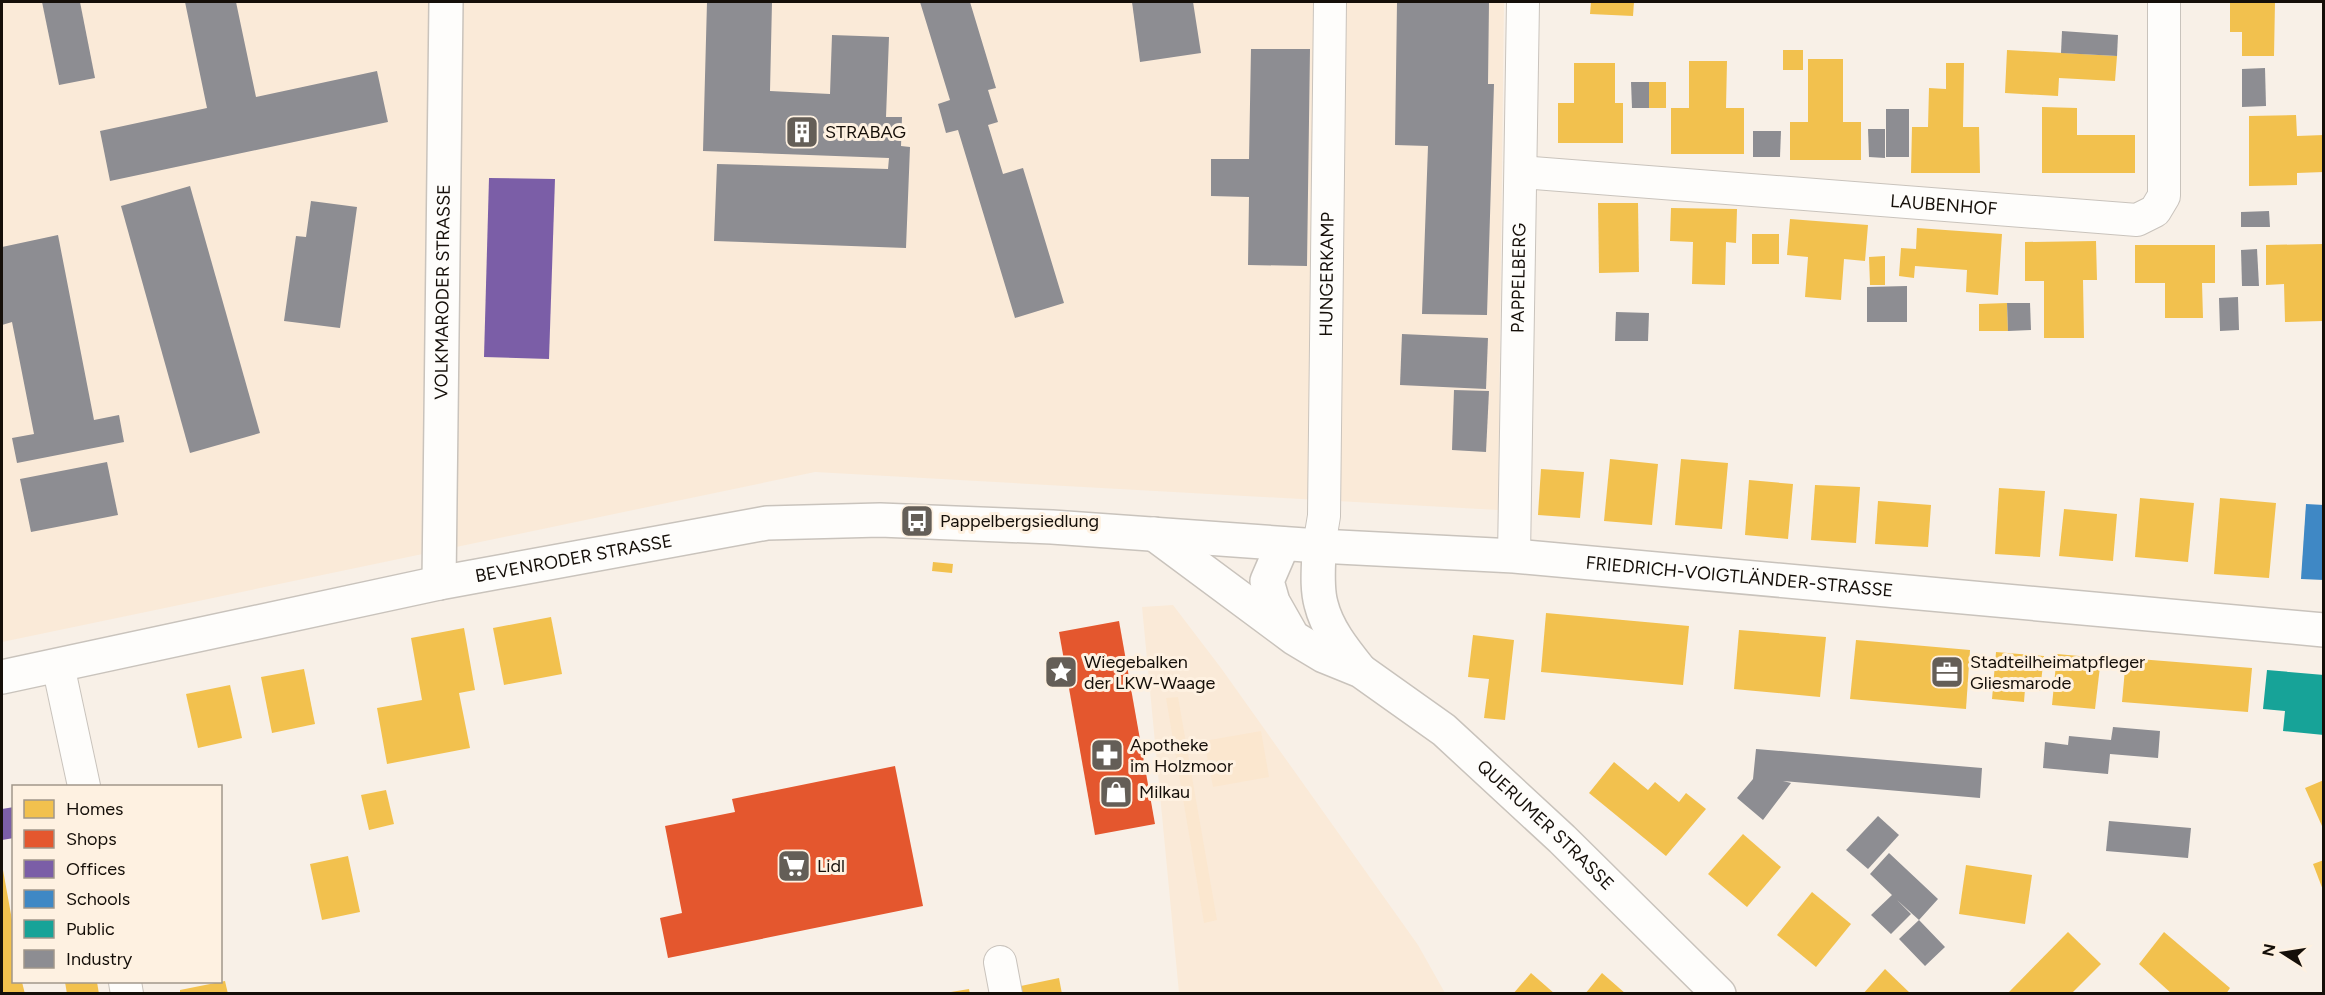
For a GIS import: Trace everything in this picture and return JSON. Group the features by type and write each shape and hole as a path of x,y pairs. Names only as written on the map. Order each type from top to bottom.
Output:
{"main road":[{"name":"VOLKMARODER STRASSE","path":"439,583 446,2"},
{"name":"BEVENRODER STRASSE","path":"2,676 439,583 767,523 880,520 1154,534"},
{"name":"FRIEDRICH-VOIGTLÄNDER-STRASSE","path":"1154,534 1283,544 1514,556 2324,630"},
{"name":"QUERUMER STRASSE","path":"1154,534 1294,638 1324,656 1361,671 1444,730 1562,839 1719,993"},
{"name":"QUERUMER STRASSE","path":"1283,544 1267,580 1273,603 1294,638"},
{"name":"QUERUMER STRASSE","path":"1319,546 1318,585 1321,605 1335,637 1361,671"}],"street":[{"name":"HUNGERKAMP","path":"1319,546 1324,516 1330,2"},
{"name":"PAPPELBERG","path":"1514,556 1523,2"},
{"name":"LAUBENHOF","path":"1521,172 2137,220 2155,211 2164,196 2164,2"},
{"path":"58,664 84,785"},
{"path":"1000,962 1006,993"}],"shaded area":[{"path":"2,2 1504,2 1498,510 815,472 2,642"},
{"path":"1173,605 1221,668 1418,945 1445,993 1179,993 1142,607"},
{"path":"1178,697 1217,920 1204,923 1166,698"},
{"path":"1261,731 1269,777 1213,787 1204,741"}],"building: Homes":[{"path":"1591,2 1634,2 1633,16 1590,14"},
{"path":"2230,2 2275,2 2274,56 2242,56 2242,32 2230,32"},
{"path":"1783,50 1803,50 1803,70 1783,70"},
{"path":"2007,50 2117,56 2115,81 2059,78 2058,96 2005,93"},
{"path":"1808,59 1843,59 1843,122 1861,122 1861,160 1790,160 1790,122 1808,122"},
{"path":"1689,61 1727,61 1726,108 1744,108 1744,154 1671,154 1671,108 1689,108"},
{"path":"1574,63 1615,63 1615,103 1623,103 1623,143 1558,143 1558,103 1574,103"},
{"path":"1946,63 1964,63 1963,127 1979,127 1980,173 1911,173 1912,127 1928,127 1929,88 1946,89"},
{"path":"1649,82 1666,82 1666,108 1649,108"},
{"path":"2042,107 2077,108 2077,135 2135,135 2135,173 2042,173"},
{"path":"2296,115 2297,136 2324,135 2324,172 2297,173 2297,185 2249,186 2249,116"},
{"path":"1598,203 1638,203 1639,272 1599,273"},
{"path":"1671,208 1737,209 1736,243 1726,242 1725,285 1692,284 1693,242 1670,241"},
{"path":"1790,219 1868,225 1865,261 1844,259 1841,300 1805,297 1808,257 1787,255"},
{"path":"1917,228 2002,234 1998,295 1966,292 1967,270 1915,266 1914,278 1899,276 1901,248 1916,249"},
{"path":"1752,234 1779,234 1779,264 1752,264"},
{"path":"2096,241 2097,280 2083,280 2084,338 2044,338 2044,281 2025,281 2025,242"},
{"path":"2324,244 2323,321 2285,322 2284,284 2266,285 2266,245"},
{"path":"2135,245 2215,245 2215,283 2202,283 2203,318 2165,318 2165,283 2135,283"},
{"path":"1885,256 1885,285 1870,285 1869,257"},
{"path":"2007,303 2008,331 1979,331 1979,304"},
{"path":"1610,459 1658,464 1652,525 1604,521"},
{"path":"1681,459 1728,463 1722,529 1675,525"},
{"path":"1541,469 1584,472 1580,518 1538,515"},
{"path":"1749,480 1793,484 1788,539 1745,535"},
{"path":"1815,485 1860,487 1856,543 1811,540"},
{"path":"1999,488 2045,491 2040,557 1995,554"},
{"path":"2140,498 2194,503 2188,562 2135,557"},
{"path":"2220,498 2276,503 2269,578 2214,574"},
{"path":"1878,501 1931,505 1928,547 1875,544"},
{"path":"2064,509 2117,514 2113,561 2059,556"},
{"path":"933,562 953,564 952,573 932,571"},
{"path":"1546,613 1689,626 1683,685 1541,672"},
{"path":"551,617 562,674 504,685 493,628"},
{"path":"464,628 475,690 459,693 470,748 387,764 377,708 422,700 411,638"},
{"path":"1739,630 1826,637 1820,697 1734,689"},
{"path":"1473,635 1514,640 1505,720 1484,718 1489,679 1468,677"},
{"path":"1856,640 1970,650 1966,709 1850,699"},
{"path":"1996,652 2044,656 2040,691 2025,689 2024,702 1992,699"},
{"path":"2057,654 2101,658 2095,709 2052,705"},
{"path":"2126,658 2252,668 2248,712 2122,702"},
{"path":"304,669 315,724 272,733 261,677"},
{"path":"230,685 242,738 198,748 186,694"},
{"path":"1614,762 1648,790 1655,782 1679,802 1686,793 1706,809 1666,856 1589,793"},
{"path":"2324,780 2324,825 2322,826 2305,788"},
{"path":"386,790 394,824 369,830 361,795"},
{"path":"1743,834 1781,867 1747,907 1708,874"},
{"path":"348,856 360,912 322,920 310,864"},
{"path":"2324,860 2324,890 2323,890 2313,864"},
{"path":"1966,865 2032,875 2025,924 1959,914"},
{"path":"3,870 12,920 12,983 22,983 25,994 2,994"},
{"path":"1812,892 1851,924 1816,967 1777,935"},
{"path":"2068,932 2101,964 2071,994 2010,994 2009,992"},
{"path":"2164,932 2230,988 2226,994 2172,994 2139,964"},
{"path":"1885,969 1911,994 1863,994"},
{"path":"1531,973 1555,994 1513,994"},
{"path":"1602,973 1626,994 1585,994"},
{"path":"1059,978 1062,994 1018,994 1016,987"},
{"path":"225,981 228,994 180,994 180,990"},
{"path":"65,983 97,983 99,994 67,994"},
{"path":"969,989 970,994 951,994 951,992"}],"building: Shops":[{"path":"1119,621 1155,824 1095,835 1059,632"},
{"name":"Lidl","path":"895,766 923,906 668,958 660,918 682,913 665,826 735,812 732,799"}],"building: Offices":[{"path":"489,178 555,179 549,359 484,357"},
{"path":"12,807 12,838 2,840 2,809"}],"building: Schools":[{"path":"2306,504 2324,505 2324,580 2301,579"}],"building: Public":[{"path":"2267,670 2324,675 2324,735 2283,731 2285,711 2263,709"}],"building: Industry":[{"path":"42,2 80,2 95,78 59,85"},
{"path":"185,2 236,2 256,97 377,71 388,122 110,181 100,131 207,108"},
{"name":"STRABAG","path":"707,2 772,2 770,91 830,94 832,35 889,37 886,117 902,117 901,146 910,147 906,248 714,241 717,164 888,169 889,158 703,151"},
{"path":"920,2 970,2 996,88 988,90 998,122 988,125 1003,174 1023,168 1064,303 1015,318 958,130 946,133 938,104 950,100"},
{"path":"1132,2 1193,2 1201,53 1140,62"},
{"path":"1397,2 1489,2 1488,84 1494,84 1487,315 1422,314 1428,146 1395,145"},
{"path":"2062,31 2118,35 2117,56 2061,53"},
{"path":"1251,49 1310,49 1307,266 1248,265 1249,197 1211,196 1211,159 1249,159"},
{"path":"2265,68 2266,106 2242,107 2242,69"},
{"path":"1631,82 1649,82 1649,108 1632,108"},
{"path":"1886,109 1909,109 1909,157 1886,157"},
{"path":"1868,129 1885,129 1885,158 1869,157"},
{"path":"1753,131 1781,131 1780,157 1753,157"},
{"path":"190,186 260,433 190,453 121,206"},
{"path":"311,201 357,207 340,328 284,321 296,236 306,237"},
{"path":"2269,211 2270,227 2241,227 2241,212"},
{"path":"58,235 94,420 119,415 124,442 17,463 12,438 34,434 12,322 2,325 2,247"},
{"path":"2257,249 2259,286 2242,286 2241,250"},
{"path":"1907,286 1907,322 1867,322 1867,287"},
{"path":"2238,297 2239,330 2220,331 2219,298"},
{"path":"2007,303 2030,303 2031,330 2008,331"},
{"path":"1616,312 1649,313 1648,341 1615,341"},
{"path":"1402,334 1488,338 1486,389 1400,385"},
{"path":"1454,390 1489,391 1486,452 1452,450"},
{"path":"107,462 118,515 31,532 20,479"},
{"path":"2113,727 2160,731 2158,758 2110,754 2108,774 2043,768 2045,742 2068,745 2069,736 2111,740"},
{"path":"1756,749 1982,768 1980,798 1783,781 1791,783 1763,820 1737,798 1753,779"},
{"path":"1878,816 1899,835 1868,869 1846,850"},
{"path":"2109,821 2191,828 2188,858 2106,851"},
{"path":"1889,853 1938,899 1919,920 1897,900 1911,914 1891,934 1871,915 1892,895 1870,874"},
{"path":"1919,920 1945,947 1925,966 1899,939"}],"place":[{"name":"STRABAG","path":"802,132"},
{"name":"Pappelbergsiedlung","path":"917,521"},
{"name":"Wiegebalken der LKW-Waage","path":"1061,672"},
{"name":"Stadteilheimatpfleger Gliesmarode","path":"1947,672"},
{"name":"Apotheke im Holzmoor","path":"1107,755"},
{"name":"Milkau","path":"1116,792"},
{"name":"Lidl","path":"794,866"}]}
